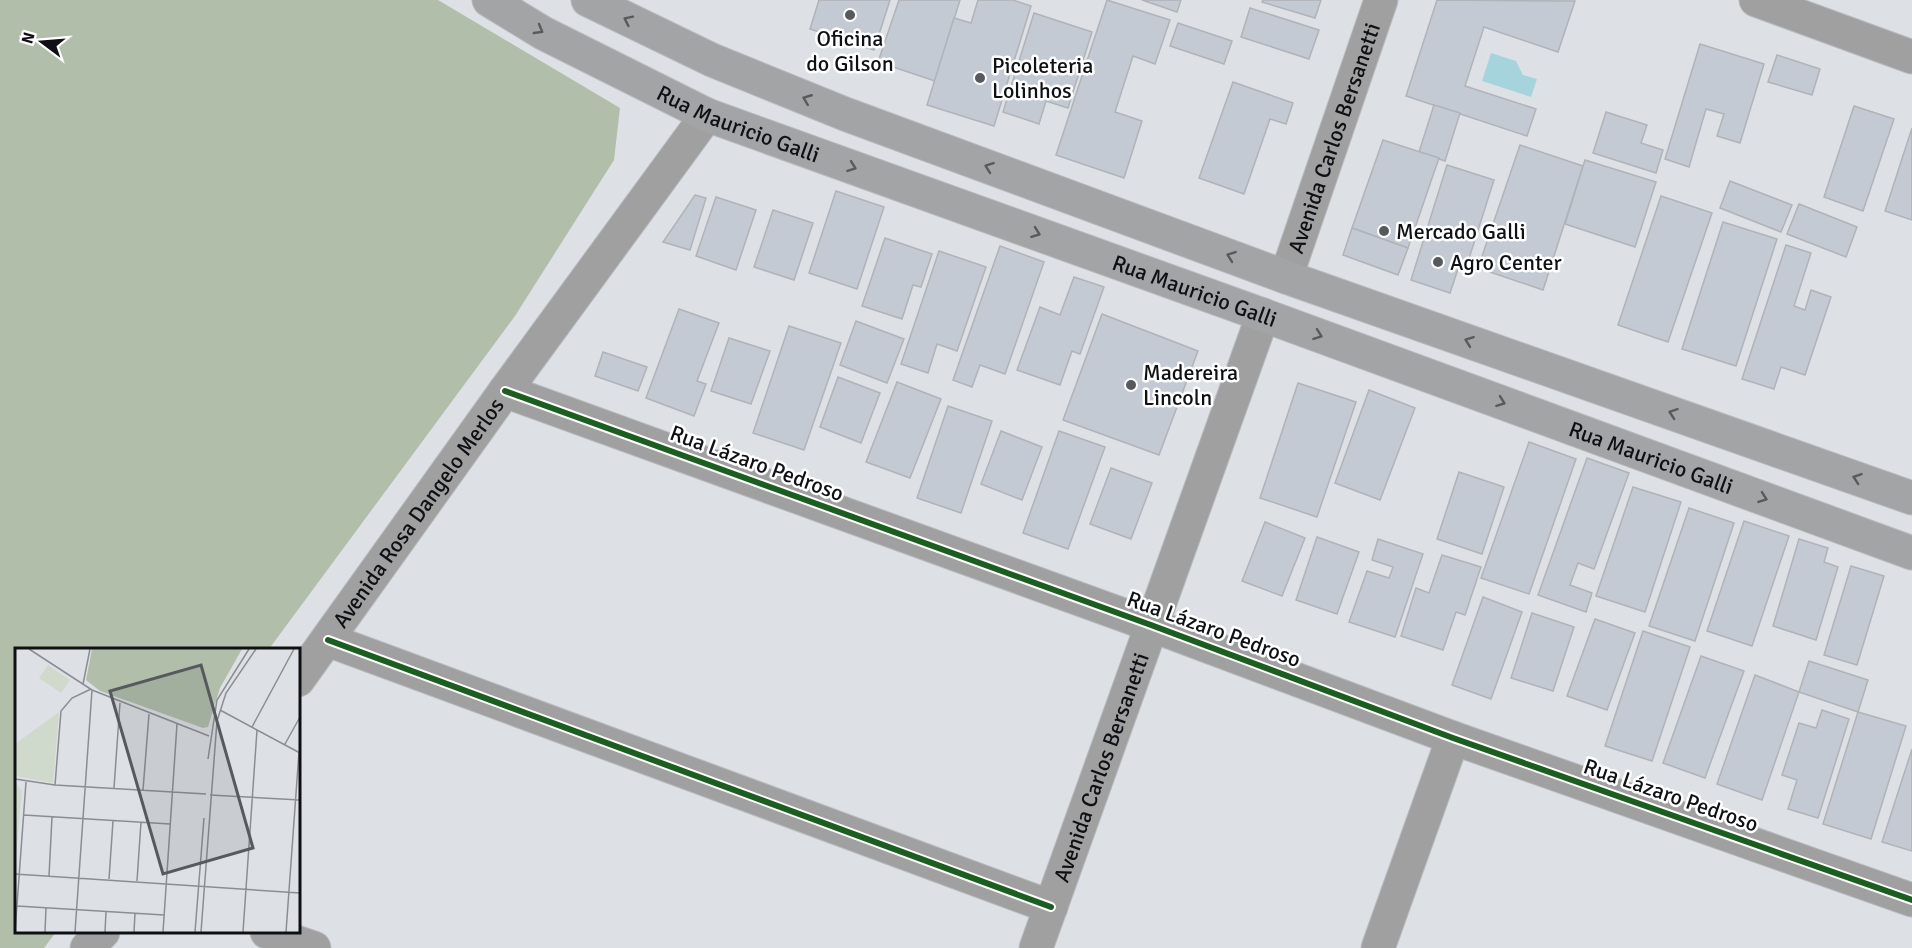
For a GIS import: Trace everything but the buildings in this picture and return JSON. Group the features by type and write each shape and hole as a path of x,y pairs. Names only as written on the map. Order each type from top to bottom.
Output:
{"main road":[{"name":"Rua Mauricio Galli","path":"489,0 543,33 707,115 1263,315 1912,553"},
{"name":"Rua Mauricio Galli","path":"588,0 711,60 845,114 1286,277 1912,498"}],"street":[{"name":"Avenida Carlos Bersanetti","path":"1286,277 1382,0"},
{"path":"1756,0 1912,57"},
{"name":"Avenida Rosa Dangelo Merlos","path":"300,677 505,391 707,115"},
{"name":"Avenida Carlos Bersanetti","path":"1036,948 1263,315"},
{"name":"Rua Lázaro Pedroso","path":"505,391 1151,625 1453,738 1912,900"},
{"path":"328,640 1051,907"},
{"path":"1378,948 1453,738"},
{"path":"87,948 102,933"},
{"path":"270,933 314,948"}],"green space":[{"path":"0,0 438,0 620,108 614,160 515,316 270,648 15,648 15,933 55,933 44,948 0,948"}],"water":[{"path":"1491,53 1516,61 1523,75 1537,79 1531,97 1482,81"}],"cycle path":[{"path":"505,391 1151,625 1453,738 1912,900"},
{"path":"328,640 1051,907"}],"place":[{"name":"Oficina do Gilson","path":"850,15"},
{"name":"Picoleteria Lolinhos","path":"980,78"},
{"name":"Mercado Galli","path":"1384,231"},
{"name":"Agro Center","path":"1438,262"},
{"name":"Madereira Lincoln","path":"1131,385"}]}
